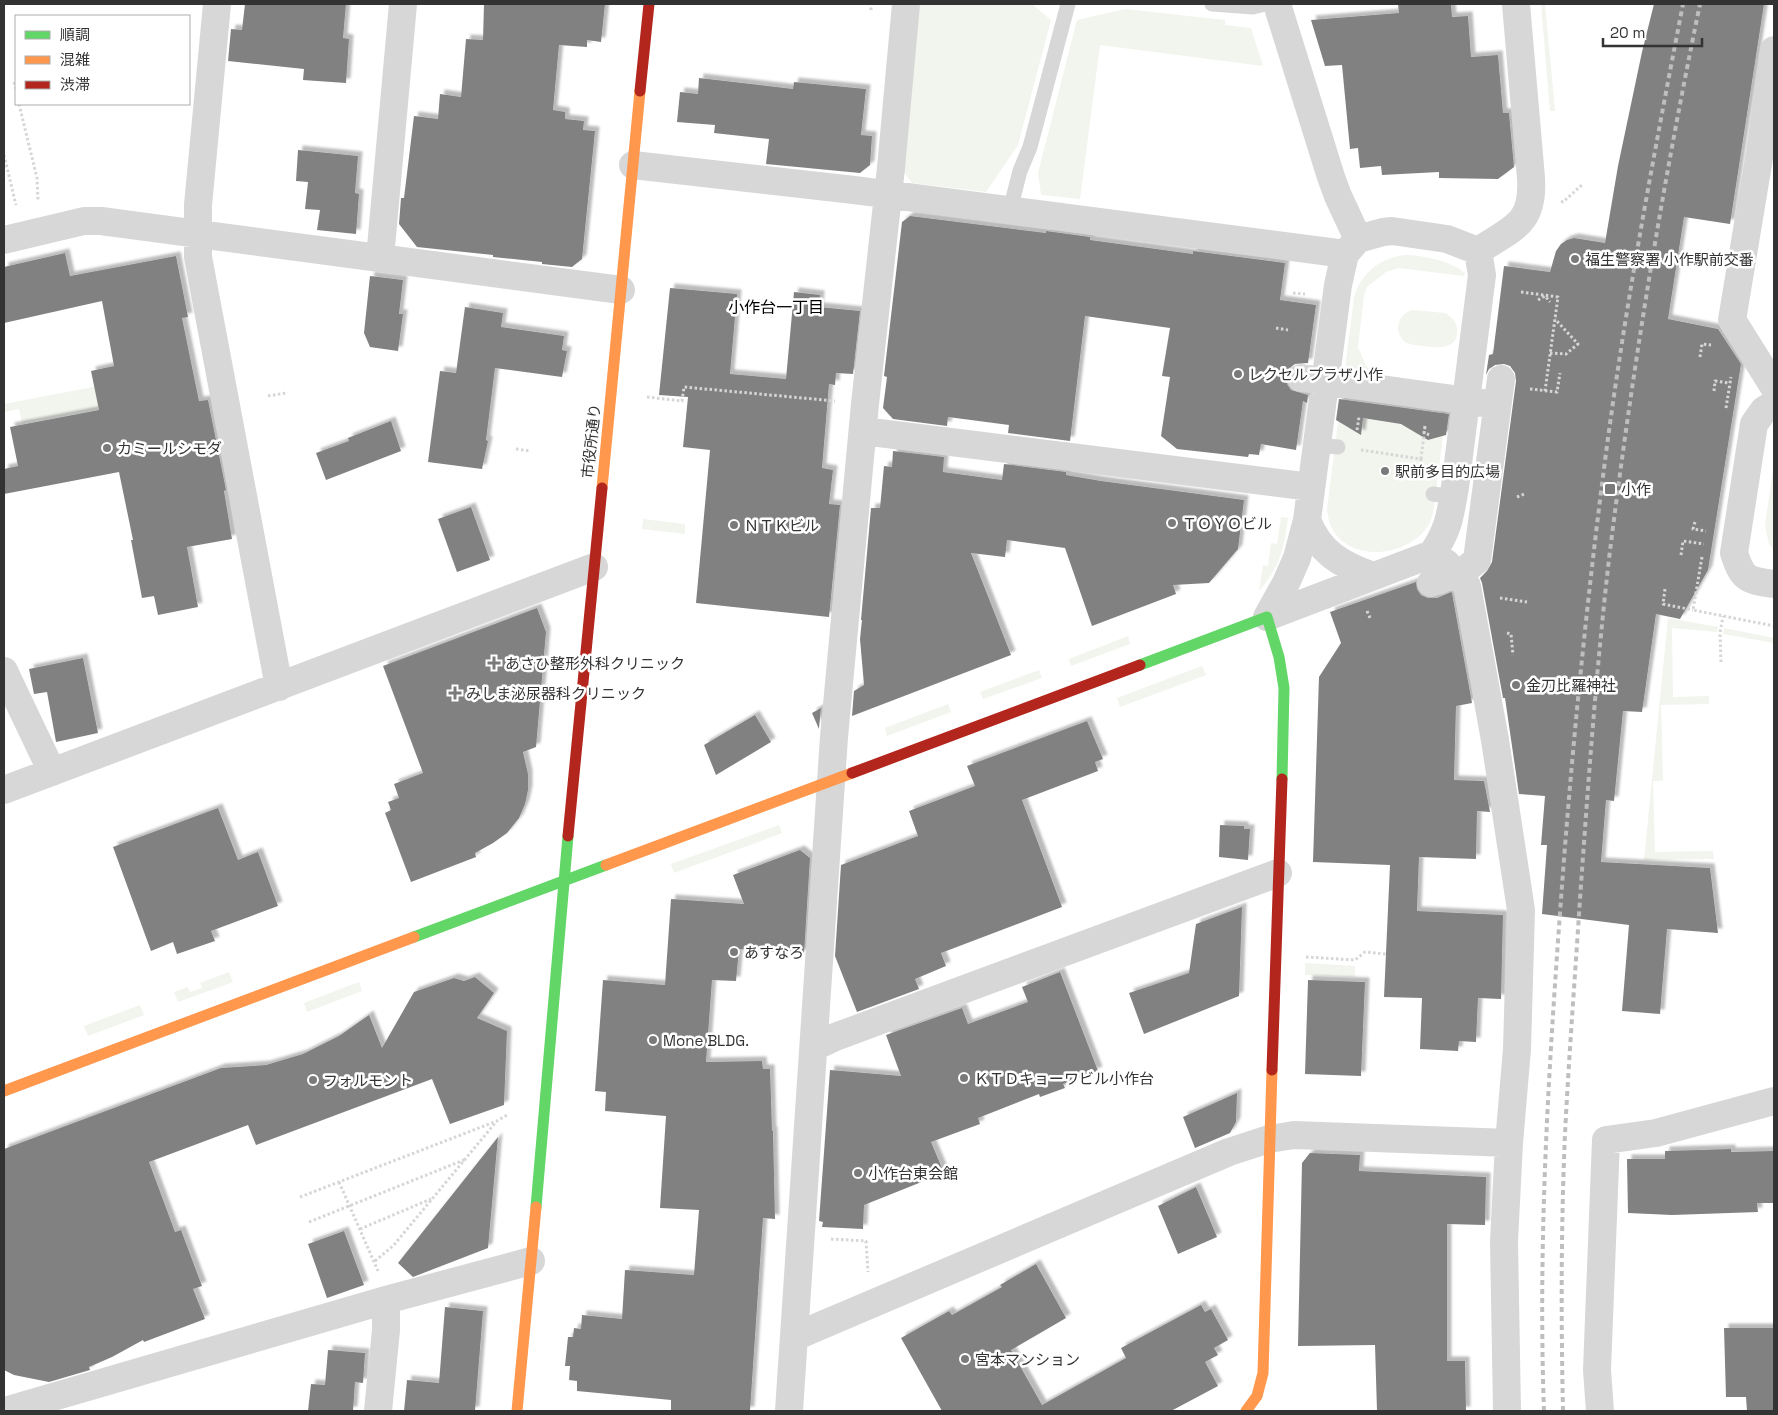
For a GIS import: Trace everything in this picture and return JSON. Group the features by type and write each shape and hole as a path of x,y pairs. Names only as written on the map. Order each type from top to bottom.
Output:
{"street":[{"path":"217,4 198,205 198,257 279,687"},
{"path":"380,258 403,4"},
{"name":"市役所通り","path":"517,1411 564,881 649,4"},
{"path":"789,1411 831,781 865,404 906,4"},
{"path":"1249,1410 1259,1395 1262,1382 1278,873 1286,699 1285,678 1281,660 1267,617 1286,583 1297,558 1307,520 1311,487 1328,446 1338,285 1351,246 1338,196 1277,4"},
{"path":"1478,251 1519,223 1526,214 1532,194 1516,4"},
{"path":"1774,50 1767,153 1732,320 1774,387"},
{"path":"633,165 1010,210 1351,246 1392,231 1447,239 1478,251"},
{"path":"4,240 84,221 101,221 621,290"},
{"path":"4,1091 1432,554 1444,536 1450,519 1443,495 1482,276 1478,251"},
{"path":"1301,378 1508,394 1477,560 1465,570 1431,583"},
{"path":"1774,404 1764,410 1754,424 1734,553 1740,570 1750,580 1774,584"},
{"path":"863,431 1311,487"},
{"path":"1307,520 1313,536 1324,548 1352,569 1373,576"},
{"path":"1432,554 1446,563 1468,586 1521,910 1517,1049 1504,1241 1507,1411"},
{"path":"4,790 594,567"},
{"path":"4,671 52,772"},
{"path":"814,1047 844,1034 1278,873"},
{"path":"1600,1411 1596,1370 1606,1140 1656,1133 1774,1101"},
{"path":"794,1337 1229,1152 1269,1139 1301,1136 1510,1144"},
{"path":"5,1411 386,1300 531,1261"},
{"path":"378,1411 386,1330 386,1300"}],"lane":[{"path":"1010,210 1020,171 1030,147 1068,4"},
{"path":"1212,4 1253,8 1265,4"}],"path":[{"path":"871,4 871,10"},
{"path":"14,82 15,86"},
{"path":"20,105 37,178 38,206"},
{"path":"4,155 16,207"},
{"path":"1557,201 1563,202 1583,184"},
{"path":"1521,292 1558,297 1545,391"},
{"path":"1538,300 1545,296"},
{"path":"1545,296 1550,302"},
{"path":"1550,353 1566,354 1578,344 1555,319"},
{"path":"1276,328 1288,330"},
{"path":"1700,356 1702,344 1717,346"},
{"path":"1508,394 1557,392 1560,373"},
{"path":"1714,391 1715,381 1730,384"},
{"path":"647,397 682,401 684,387 865,404"},
{"path":"268,396 286,393"},
{"path":"1425,430 1417,491 1443,495"},
{"path":"1328,446 1421,459"},
{"path":"516,448 531,451"},
{"path":"1694,522 1693,529 1706,531"},
{"path":"1681,555 1683,541 1704,544"},
{"path":"1666,589 1663,604 1693,610"},
{"path":"1497,598 1527,602"},
{"path":"1721,662 1720,633 1722,616"},
{"path":"1511,634 1514,656"},
{"path":"1301,957 1355,960 1365,952 1386,954"},
{"path":"300,1197 497,1121 509,1114"},
{"path":"375,1261 393,1246 497,1121"},
{"path":"309,1222 465,1160"},
{"path":"339,1182 375,1261 386,1300"},
{"path":"360,1228 433,1198"},
{"path":"801,1237 866,1241 870,1304"}],"shaded area":[{"path":"919,4 1032,4 1051,20 1018,145 986,192 912,183 902,170"},
{"path":"1541,4 1545,4 1555,111 1550,111"},
{"path":"1125,9 1225,20 1225,25 1251,28 1263,66 1100,45 1080,199 1041,195 1038,173 1077,20"},
{"name":"駅前多目的広場","path":"1408,255 1438,260 1452,265 1465,273 1464,276 1399,268 1386,272 1367,287 1364,295 1358,347 1366,366 1381,379 1449,389 1434,506 1430,522 1421,534 1400,548 1373,552 1360,550 1348,545 1338,537 1330,524 1327,509 1354,298 1361,281 1367,274 1381,262 1398,256","holes":["1350,383 1442,395 1437,438 1428,440 1419,435 1420,426 1363,418 1362,427 1352,429 1344,425"]},
{"path":"1412,310 1445,313 1456,325 1457,335 1455,340 1451,344 1441,347 1429,347 1405,342 1398,329 1399,321 1402,316"},
{"path":"166,373 175,394 22,423 19,409 4,412 4,404"},
{"path":"1774,462 1774,550 1769,544 1765,526"},
{"path":"1281,517 1288,518 1283,548 1272,574 1259,591 1263,565 1268,566 1271,543 1277,544"},
{"path":"643,519 685,524 685,534 642,529"},
{"path":"1668,618 1718,627 1717,632 1672,628 1673,697 1709,696 1709,704 1661,705 1663,781 1653,781 1655,852 1713,851 1714,859 1644,860"},
{"path":"1724,628 1774,638 1774,643 1723,634"},
{"path":"1128,636 1130,644 1071,666 1069,659"},
{"path":"1202,666 1206,675 1120,707 1117,698"},
{"path":"1039,670 1042,678 983,699 980,692"},
{"path":"948,704 951,712 887,736 885,728"},
{"path":"779,825 782,833 674,873 671,864"},
{"path":"1305,963 1355,966 1355,977 1305,975"},
{"path":"229,972 233,982 178,1002 174,992 188,987 190,992 202,988 200,983"},
{"path":"359,982 362,991 307,1012 304,1003"},
{"path":"140,1005 144,1015 88,1036 84,1026"}],"building":[{"path":"245,4 346,4 343,38 349,39 346,83 303,80 304,69 228,61 231,29 242,30"},
{"path":"484,4 605,4 601,42 587,40 587,47 559,45 553,110 565,112 565,119 584,121 583,130 595,131 582,259 572,267 493,257 493,255 417,247 399,224 401,198 404,198 414,116 438,119 440,94 461,97 466,39 483,40"},
{"path":"1398,4 1451,4 1452,17 1468,16 1471,57 1498,55 1503,113 1509,113 1514,167 1498,179 1439,178 1439,172 1382,175 1381,166 1360,168 1358,148 1350,149 1342,65 1325,66 1311,20 1399,13"},
{"path":"1654,4 1764,4 1730,224 1684,217 1668,319 1718,329 1741,364 1708,570 1680,619 1656,614 1642,712 1623,711 1614,801 1606,800 1601,862 1710,868 1718,933 1667,929 1660,1014 1622,1011 1629,925 1542,914 1547,845 1541,845 1545,796 1519,794 1505,698 1503,698 1480,578 1492,562 1516,381 1515,373 1510,366 1504,364 1495,365 1489,369 1486,375 1489,355 1493,354 1504,266 1550,272 1556,251 1567,240 1574,238 1605,243 1618,166"},
{"path":"699,78 793,89 794,82 866,89 861,135 872,136 870,165 860,173 766,164 769,139 714,133 715,125 677,122 680,92 698,94"},
{"path":"298,150 358,156 355,193 359,194 356,234 317,230 320,210 305,209 308,182 296,181"},
{"path":"910,216 1046,233 1046,231 1090,237 1090,240 1193,254 1193,251 1285,263 1280,300 1316,305 1308,363 1295,364 1288,369 1286,376 1287,384 1291,390 1308,395 1307,403 1303,401 1296,450 1261,444 1259,455 1249,454 1248,457 1177,449 1161,436 1170,377 1162,376 1170,328 1085,316 1070,441 1008,433 1009,425 948,417 947,426 893,419 883,408 887,377 884,376 902,222"},
{"path":"65,253 70,276 176,256 188,317 182,318 199,401 208,400 226,490 224,491 232,539 187,547 198,607 158,615 154,596 142,598 131,540 133,540 119,472 4,494 4,469 18,466 10,427 99,410 91,371 114,366 102,301 4,323 4,267"},
{"path":"370,276 403,280 399,314 403,314 398,351 370,347 364,333"},
{"path":"670,288 737,294 730,374 786,379 794,292 820,295 819,307 860,311 853,374 836,373 835,385 829,384 822,468 833,470 829,504 840,505 829,617 696,603 710,450 683,447 688,397 659,395"},
{"path":"465,307 503,313 501,327 564,336 562,350 567,351 562,377 495,368 486,440 488,441 482,469 428,462 440,371 456,373"},
{"path":"1339,399 1449,414 1446,435 1428,440 1401,424 1363,418 1361,435 1336,420"},
{"path":"391,421 401,451 326,480 316,453 349,441 348,438"},
{"path":"893,451 944,457 943,472 1002,480 1004,464 1066,472 1066,475 1101,481 1244,500 1238,549 1209,583 1173,585 1176,594 1092,626 1065,548 1007,540 1005,557 971,553 1011,655 852,716 854,691 864,685 860,639 871,508 880,508 884,466 892,467"},
{"path":"471,507 490,560 457,572 438,519"},
{"path":"1416,582 1417,589 1421,595 1428,598 1437,598 1452,593 1472,703 1456,706 1454,780 1484,781 1490,812 1477,811 1476,859 1419,857 1417,911 1503,915 1501,999 1478,998 1476,1042 1459,1041 1458,1051 1420,1049 1422,998 1384,997 1390,865 1313,862 1319,677 1341,643 1330,612"},
{"path":"537,608 546,632 536,747 523,752 528,774 528,790 519,818 507,833 475,853 476,857 411,882 385,813 391,810 388,802 399,798 394,784 423,773 383,666"},
{"path":"83,658 98,733 56,742 47,692 34,694 29,669"},
{"path":"821,708 819,728 819,729 812,713"},
{"path":"755,715 771,742 716,775 704,745"},
{"path":"1087,721 1103,759 1095,762 1098,771 1022,800 1062,907 941,953 946,966 915,979 919,989 857,1012 835,956 841,865 918,836 909,811 975,786 967,766"},
{"path":"218,808 238,860 258,852 278,906 211,931 215,941 177,954 173,942 151,951 113,847"},
{"path":"1220,825 1244,826 1244,829 1250,829 1248,860 1219,857"},
{"path":"800,850 810,858 804,954 739,949 736,981 712,980 706,1062 762,1061 763,1069 770,1069 775,1219 763,1218 750,1411 671,1411 671,1400 577,1391 577,1381 569,1380 570,1366 565,1366 568,1337 573,1337 574,1328 581,1329 582,1315 622,1319 625,1270 694,1275 699,1210 660,1208 666,1116 605,1111 606,1092 595,1091 603,980 665,985 671,899 744,904 733,875"},
{"path":"1242,907 1239,996 1144,1034 1129,993 1189,973 1196,924"},
{"path":"1060,972 1098,1071 1063,1084 1065,1088 1040,1097 1039,1094 978,1118 980,1124 931,1142 944,1173 864,1205 863,1229 822,1227 823,1222 819,1221 830,1070 901,1076 886,1035 962,1008 968,1024 1028,1002 1022,987"},
{"path":"475,977 494,993 477,1018 507,1031 504,1105 450,1124 432,1079 256,1145 248,1125 149,1162 175,1232 181,1230 202,1286 193,1289 205,1319 144,1342 143,1340 89,1367 90,1370 49,1382 14,1375 4,1370 4,1149 221,1068 266,1065 303,1054 339,1036 369,1015 382,1048 414,992 454,978 464,981"},
{"path":"1308,980 1365,982 1361,1076 1305,1074"},
{"path":"1237,1093 1236,1122 1230,1133 1195,1148 1183,1117"},
{"path":"498,1137 488,1248 413,1277 398,1263"},
{"path":"1731,1149 1731,1152 1774,1151 1774,1203 1757,1203 1758,1212 1672,1215 1628,1213 1627,1159 1665,1159 1665,1151"},
{"path":"1310,1153 1360,1155 1359,1171 1486,1177 1485,1225 1447,1224 1447,1361 1465,1361 1466,1411 1377,1411 1375,1345 1298,1346 1302,1163"},
{"path":"1196,1187 1217,1237 1178,1254 1158,1206"},
{"path":"344,1231 364,1285 327,1298 308,1244"},
{"path":"1036,1264 1066,1318 1011,1350 1042,1405 1126,1358 1121,1348 1201,1305 1205,1312 1211,1309 1228,1340 1214,1348 1218,1355 1205,1362 1218,1386 1171,1411 942,1411 901,1338 949,1311 952,1315 1002,1287 1000,1285"},
{"path":"445,1307 483,1311 475,1411 404,1411 407,1380 439,1383"},
{"path":"1724,1328 1774,1328 1774,1411 1747,1411 1746,1397 1726,1397"},
{"path":"328,1350 365,1353 363,1383 355,1382 353,1411 308,1411 311,1384 325,1385"}],"railway":[{"path":"1544,1411 1542,1286 1545,1162 1564,855 1574,740 1592,568 1622,340 1683,4"},
{"path":"1563,1411 1562,1272 1565,1134 1583,857 1600,644 1618,489 1638,349 1673,142 1700,4"}],"traffic: fast":[{"path":"1140,665 1267,617 1279,657 1284,688 1282,779"},
{"path":"536,1207 568,836"},
{"path":"414,937 606,865"}],"traffic: slow":[{"path":"602,488 640,91"},
{"path":"606,865 852,773"},
{"path":"4,1091 414,937"},
{"path":"1246,1411 1257,1396 1263,1373 1272,1070"},
{"path":"517,1411 536,1207"}],"traffic: jam":[{"path":"640,91 649,4"},
{"path":"568,836 602,488"},
{"path":"852,773 1140,665"},
{"path":"1272,1070 1282,779"}],"place":[{"name":"福生警察署 小作駅前交番","path":"1575,259"},
{"name":"レクセルプラザ小作","path":"1238,374"},
{"name":"カミールシモダ","path":"107,448"},
{"name":"駅前多目的広場","path":"1385,471"},
{"name":"小作","path":"1610,489"},
{"name":"ＴＯＹＯビル","path":"1172,523"},
{"name":"ＮＴＫビル","path":"734,525"},
{"name":"あさひ整形外科クリニック","path":"494,663"},
{"name":"金刀比羅神社","path":"1516,685"},
{"name":"みしま泌尿器科クリニック","path":"455,693"},
{"name":"あすなろ","path":"734,952"},
{"name":"Mone BLDG.","path":"653,1040"},
{"name":"ＫＴＤキョーワビル小作台","path":"964,1078"},
{"name":"フォルモント","path":"313,1080"},
{"name":"小作台東会館","path":"858,1173"},
{"name":"宮本マンション","path":"965,1359"}],"district":[{"name":"小作台一丁目","path":"776,307"}]}
